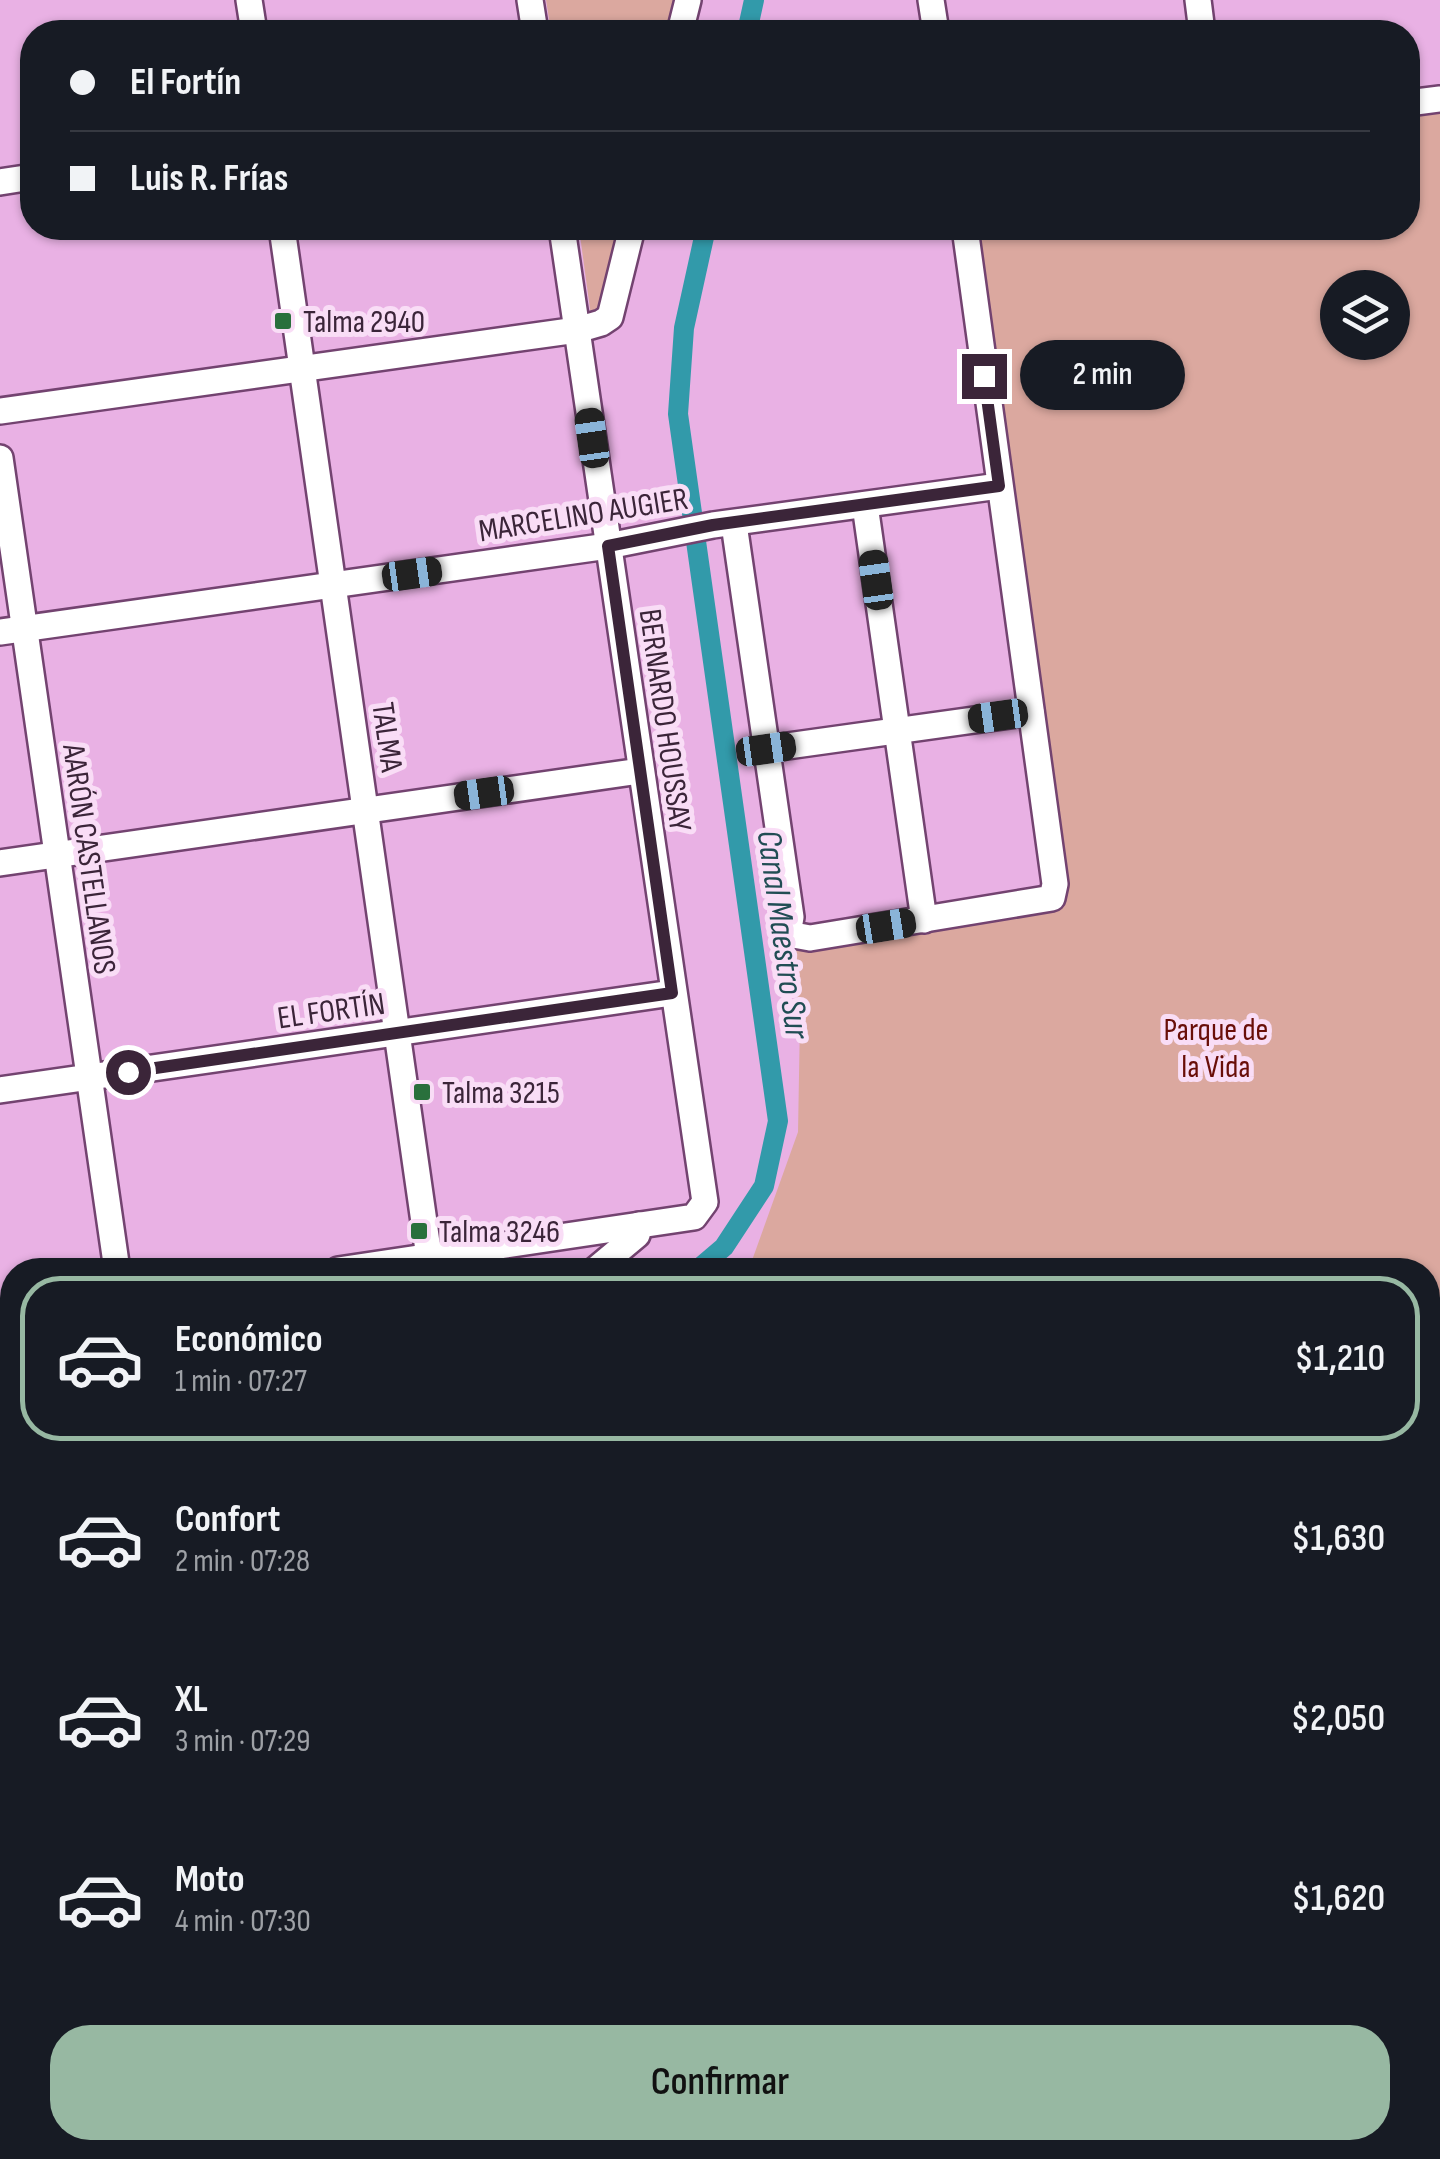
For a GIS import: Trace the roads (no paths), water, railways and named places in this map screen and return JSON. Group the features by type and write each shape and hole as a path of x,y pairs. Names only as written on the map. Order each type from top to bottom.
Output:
{"street":[{"name":"TALMA","path":"284,240 429,1257"},
{"name":"BERNARDO HOUSSAY","path":"564,240 704,1202 694,1218 639,1226"},
{"path":"0,411 577,330 610,317 629,240"},
{"path":"724,524 766,749 791,917 788,934 810,938 1052,898 1055,884 967,240"},
{"name":"AARÓN CASTELLANOS","path":"0,458 12,631 56,855 114,1258"},
{"name":"MARCELINO AUGIER","path":"12,631 999,486"},
{"path":"865,505 924,920"},
{"path":"766,749 1031,712"},
{"path":"0,863 640,771"},
{"name":"EL FORTÍN","path":"0,1090 672,993"},
{"path":"422,1258 639,1226 637,1234 609,1258"}],"waterway":[{"name":"Canal Maestro Sur","path":"750,20 754,0"},
{"name":"Canal Maestro Sur","path":"703,240 684,328 678,414 778,1121 764,1186 724,1247 711,1258"}],"place":[{"name":"Talma 2940","path":"283,321"},
{"name":"Talma 3215","path":"422,1092"},
{"name":"Talma 3246","path":"419,1231"}],"park label":[{"name":"Parque de la Vida","path":"1216,1048"}]}
